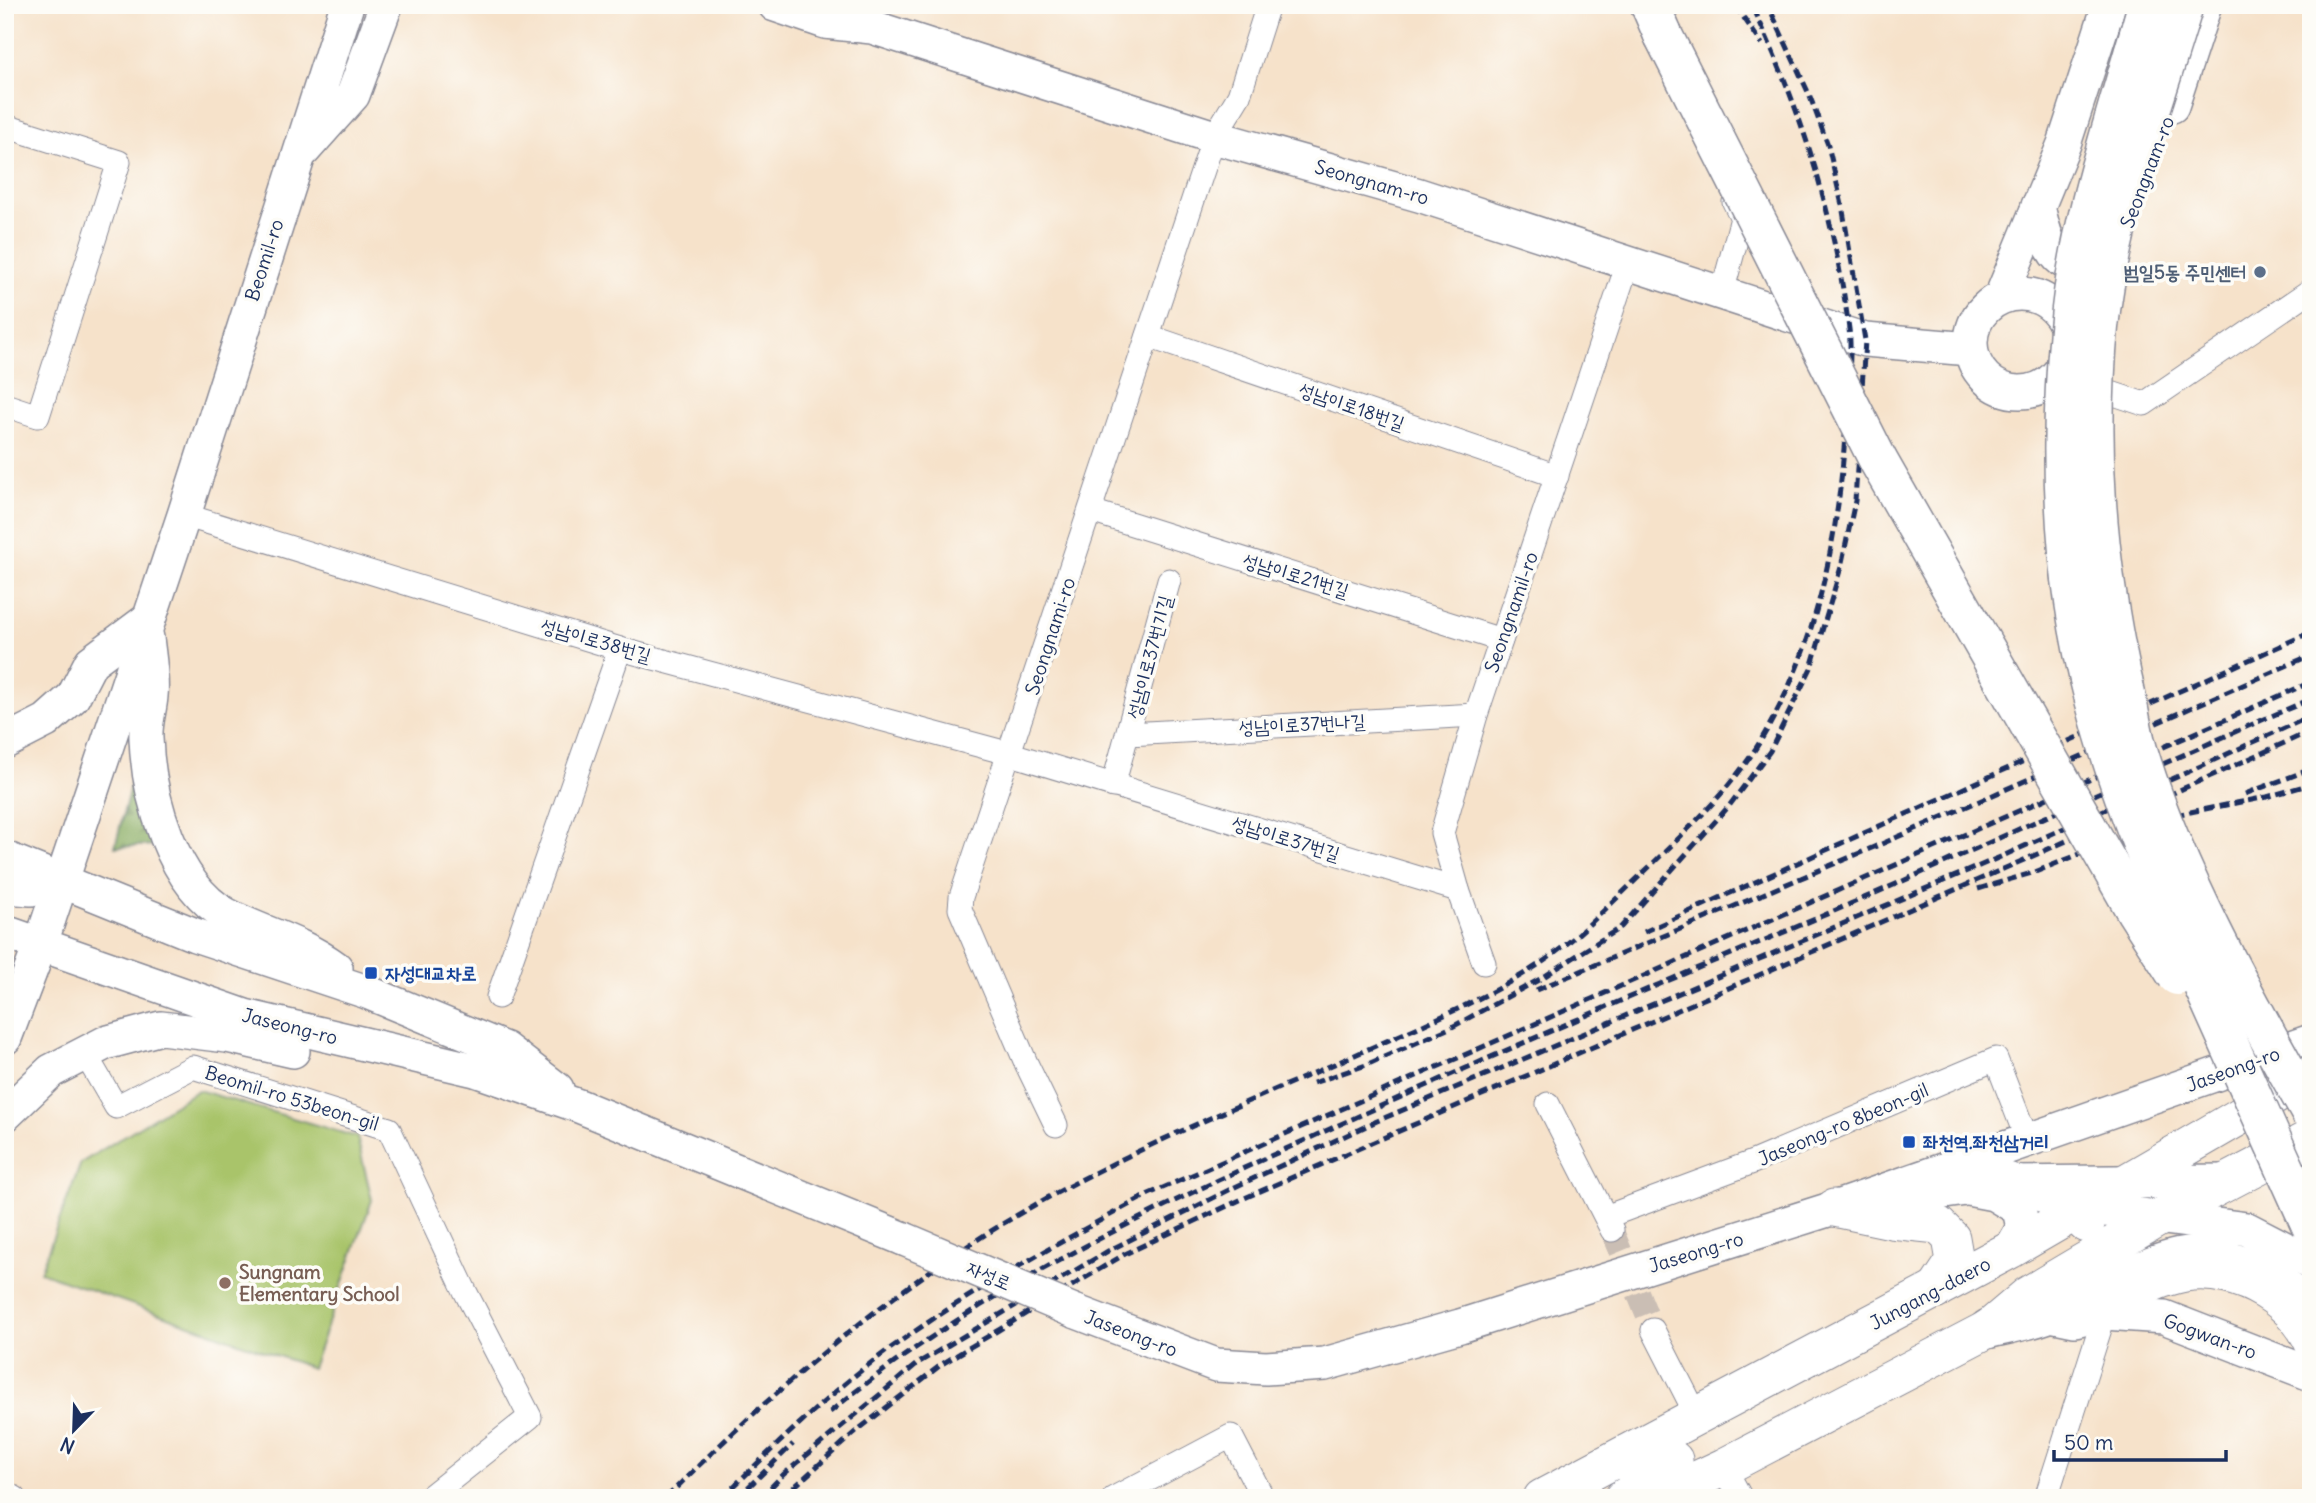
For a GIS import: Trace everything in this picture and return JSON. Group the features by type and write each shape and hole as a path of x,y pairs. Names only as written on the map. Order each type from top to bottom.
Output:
{"highway":[{"path":"1650,5 1743,197 1879,462 2136,912 2246,1083"},
{"path":"1672,5 1690,43 1743,197"},
{"path":"2147,5 2089,215 2069,328 2064,443 2067,532 2078,624 2094,699 2124,797 2166,903 2311,1226"},
{"path":"2184,5 2121,215 2099,326 2095,505 2104,593 2138,750 2174,846 2256,1016 2311,1114"},
{"path":"1988,1329 2046,1314 2153,1278 2192,1256 2234,1264 2276,1281 2293,1292 2311,1310"}],"main road":[{"name":"Beomil-ro","path":"40,946 146,621 184,515 347,5"},
{"path":"296,160 354,95 386,5"},
{"name":"Seongnam-ro","path":"775,5 825,22 872,27 1214,137 1419,195 1865,340 1970,349"},
{"path":"2001,297 2025,294 2048,302 2060,314 2068,329 2066,361 2058,375 2045,386 2029,392 2013,392 1997,387 1984,378 1970,349 1971,332 1977,317 2001,297 2064,144 2109,5"},
{"name":"Seongnam-ro","path":"2068,329 2105,273 2156,155 2205,5"},
{"path":"2038,206 2046,240 2056,257 2085,272 2105,273"},
{"path":"5,742 46,721 73,697 91,662 146,621"},
{"path":"146,621 151,694 145,735 149,776 170,848 190,882 225,914 311,950 367,992"},
{"name":"Jaseong-ro","path":"5,858 195,934 367,992 505,1049 579,1106"},
{"path":"5,887 31,889 62,881"},
{"name":"Jaseong-ro","path":"5,932 245,1016 475,1070 579,1106 904,1238"},
{"path":"5,1038 40,946"},
{"path":"5,1115 51,1071 84,1052 160,1028 227,1036 381,1065 475,1070"},
{"name":"Jaseong-ro","path":"1074,1311 1216,1365 1266,1368 1325,1364 1460,1326 1834,1209 1961,1176 2028,1142 2311,1041"},
{"name":"Jungang-daero","path":"1542,1498 2010,1250 2311,1075"},
{"path":"1658,1498 1733,1482 1988,1329 2028,1295 2081,1262 2311,1138"},
{"path":"1961,1176 2009,1183 2053,1195 2082,1207 2247,1229 2311,1262"},
{"path":"1961,1176 2019,1209 2023,1228 2010,1250"},
{"path":"2009,1183 2229,1181"},
{"path":"2081,1262 2088,1231 2082,1207"},
{"path":"1834,1209 1891,1220 1938,1225 1951,1238 1955,1261 1935,1291"},
{"name":"자성로","path":"904,1238 1074,1311"},
{"name":"Gogwan-ro","path":"2046,1314 2075,1320 2105,1313 2164,1317 2311,1374"},
{"path":"1606,1464 1659,1456 1669,1456 1674,1460 1674,1466 1669,1472 1623,1498"}],"street":[{"name":"Seongnami-ro","path":"1056,1125 1020,1051 960,909 961,897 1011,754 1214,137 1239,96 1268,5"},
{"path":"1643,5 1742,218 1722,293"},
{"path":"1663,5 1783,259 1770,309"},
{"path":"5,126 119,162 38,416 5,405"},
{"name":"Seongnamil-ro","path":"1485,963 1458,890 1442,833 1476,715 1628,263"},
{"path":"2058,375 2144,404 2311,290"},
{"name":"성남이로18번길","path":"1148,337 1556,476"},
{"name":"성남이로21번길","path":"1091,511 1501,640"},
{"name":"성남이로38번길","path":"184,515 621,649 1011,754"},
{"name":"성남이로37번기길","path":"1129,734 1169,580"},
{"path":"498,997 621,649"},
{"name":"성남이로37번나길","path":"1129,734 1476,715"},
{"path":"1113,786 1129,734"},
{"name":"성남이로37번길","path":"1011,754 1458,890"},
{"name":"Beomil-ro 53beon-gil","path":"84,1052 116,1107 193,1067 389,1129 465,1291 530,1417 428,1498"},
{"name":"Jaseong-ro 8beon-gil","path":"1548,1104 1610,1223 1996,1059 2028,1142"},
{"path":"2046,1498 2105,1313 2153,1278 2232,1283 2279,1307 2307,1345 2311,1357"},
{"path":"1653,1330 1697,1416"},
{"path":"1114,1498 1231,1436 1263,1498"},
{"path":"5,1493 15,1498"}],"green space":[{"path":"133,775 156,845 115,847"},
{"path":"198,1090 357,1137 372,1200 312,1368 40,1272 81,1163"}],"tunnel":[{"path":"1612,1230 1653,1330"}],"railway":[{"path":"1735,5 1762,44"},
{"path":"666,1498 754,1413 847,1334 895,1296 996,1228 1124,1158 1449,1013 1538,965 1579,933 1642,874 1702,814 1744,766 1778,709 1797,668 1824,582 1839,493 1850,366 1849,329 1825,203 1801,124 1752,5"},
{"path":"1313,1083 1366,1065 1452,1027 1542,978 1621,927 1729,806 1770,751 1811,668 1841,567 1855,501 1865,340 1842,205 1828,145 1809,94 1768,5"},
{"path":"1644,932 2311,632"},
{"path":"1536,990 1886,842 2311,655"},
{"path":"722,1498 829,1397 898,1343 990,1283 1149,1194 2311,682"},
{"path":"830,1412 887,1368 1009,1289 1201,1188 1494,1056 1834,911 2311,699"},
{"path":"760,1498 784,1474 918,1363 1108,1251 1235,1187 1377,1121 2005,855 2311,716"},
{"path":"782,1498 854,1433 942,1364 1125,1254 1240,1200 2024,860 2311,731"},
{"path":"2245,794 2311,769"},
{"path":"1978,889 2035,872 2180,814 2267,797 2311,784"},
{"path":"737,1498 793,1444"}],"place":[{"name":"범일5동 주민센터","path":"2260,272"},
{"name":"자성대교차로","path":"371,973"},
{"name":"좌천역.좌천삼거리","path":"1909,1142"},
{"name":"Sungnam Elementary School","path":"225,1283"}]}
